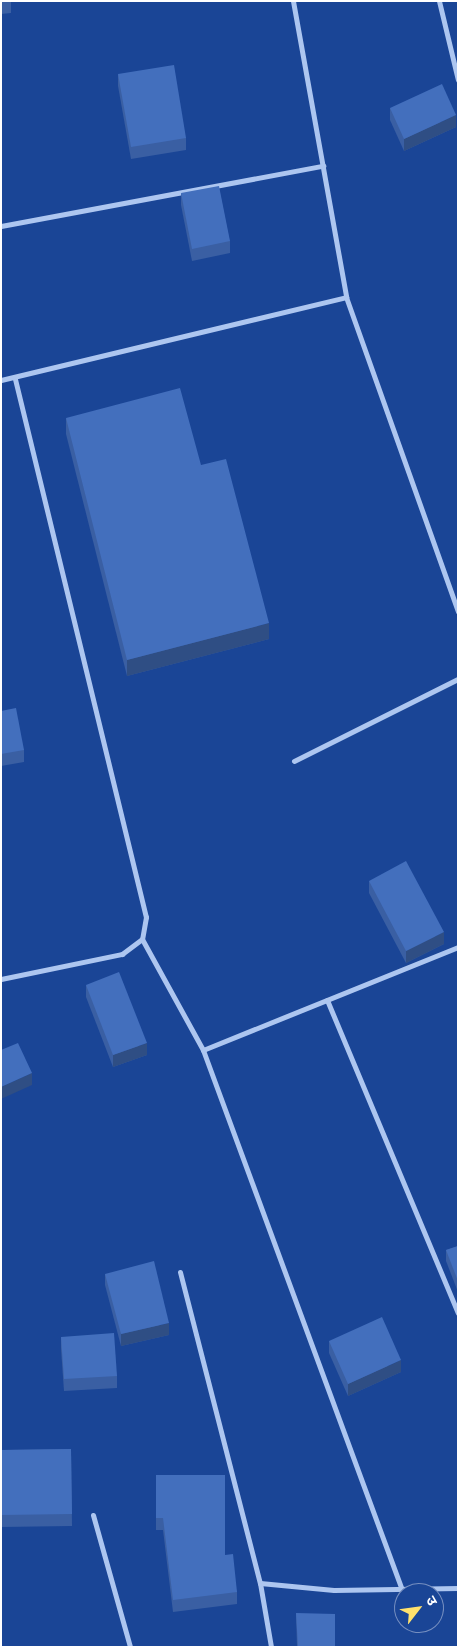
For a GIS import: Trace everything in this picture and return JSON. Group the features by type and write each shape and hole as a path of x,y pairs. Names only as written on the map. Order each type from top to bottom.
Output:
{"street":[{"path":"293,1 346,297 458,612"},
{"path":"439,1 458,80"},
{"path":"1,226 323,166"},
{"path":"1,380 15,379 346,297"},
{"path":"15,379 146,917 142,939 203,1050 399,1583"},
{"path":"294,761 458,679"},
{"path":"1,979 122,954 142,939"},
{"path":"203,1050 458,947"},
{"path":"327,1000 458,1313"},
{"path":"180,1272 260,1582 271,1647"},
{"path":"93,1515 130,1647"},
{"path":"260,1582 334,1590 394,1590"},
{"path":"444,1588 458,1588"}],"building":[{"path":"174,65 186,138 131,147 118,74"},
{"path":"442,84 456,115 404,139 390,108"},
{"path":"219,186 230,241 192,249 181,193"},
{"path":"180,388 201,465 226,459 269,623 127,660 66,418"},
{"path":"16,708 24,750 1,754 1,711"},
{"path":"406,861 444,932 406,951 369,881"},
{"path":"119,972 147,1043 113,1055 86,985"},
{"path":"18,1043 32,1073 1,1087 1,1050"},
{"path":"458,1246 458,1281 446,1250"},
{"path":"154,1261 169,1323 121,1334 105,1274"},
{"path":"382,1317 401,1360 348,1384 329,1341"},
{"path":"114,1333 117,1376 64,1379 61,1337"},
{"path":"71,1449 72,1514 1,1515 1,1450"},
{"path":"156,1475 225,1475 225,1555 233,1554 237,1592 173,1600 163,1518 156,1518"},
{"path":"296,1613 335,1614 335,1647 298,1647"}]}
